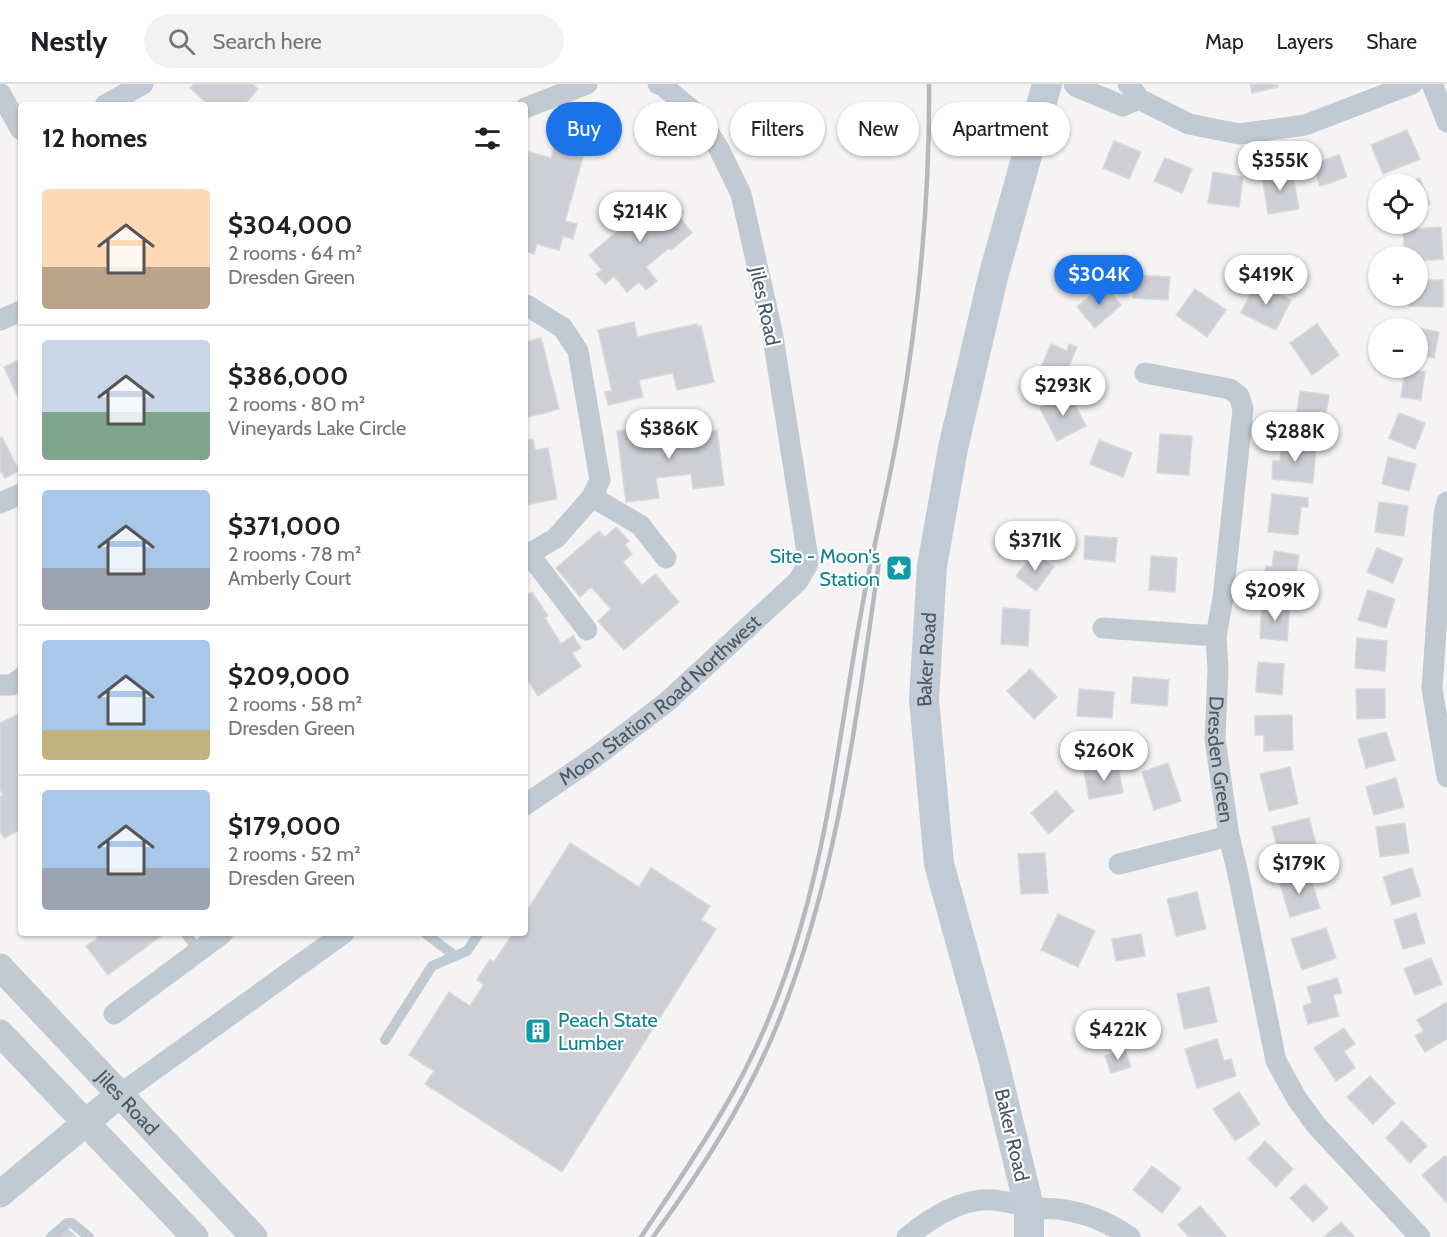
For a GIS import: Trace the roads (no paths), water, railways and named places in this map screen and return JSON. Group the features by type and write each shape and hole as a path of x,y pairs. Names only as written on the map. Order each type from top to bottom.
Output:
{"main road":[{"name":"Baker Road","path":"1029,1237 1029,1207 994,1062 939,864 924,699 932,566 953,448 993,278 1047,84"}],"street":[{"path":"110,102 143,84"},
{"path":"528,107 588,84"},
{"name":"Jiles Road","path":"658,84 697,114 719,149 741,194 772,331 808,558"},
{"path":"1074,84 1123,106 1133,92 1189,124 1239,134 1305,125 1412,84"},
{"path":"1432,84 1447,122"},
{"path":"0,93 18,125"},
{"path":"528,306 563,328 578,351 600,480 592,497 556,538 528,554"},
{"path":"0,320 18,312"},
{"name":"Dresden Green","path":"1145,373 1230,389 1239,396 1243,409 1216,636 1218,670 1215,739 1229,836 1276,1061 1297,1099 1316,1125 1420,1237"},
{"path":"0,503 18,495"},
{"path":"592,497 640,525 666,558"},
{"path":"1447,502 1444,514 1432,688 1447,777"},
{"path":"528,556 587,630"},
{"name":"Moon Station Road Northwest","path":"528,803 595,757 668,701 798,581 808,558"},
{"path":"1103,628 1216,636"},
{"path":"0,684 12,685 18,680"},
{"path":"1119,864 1229,836"},
{"path":"114,1014 219,936"},
{"path":"0,1194 119,1095 340,936"},
{"name":"Jiles Road","path":"0,967 254,1237"},
{"path":"0,1033 195,1237"},
{"path":"907,1237 927,1221 973,1201 992,1200 1018,1203 1029,1207 1057,1209 1098,1218 1130,1237"}],"lane":[{"path":"187,936 199,951"},
{"path":"429,936 455,956"},
{"path":"385,1040 432,966 467,951 476,936"},
{"path":"51,1237 67,1223 72,1223 88,1237"}],"railway":[{"path":"641,1237 704,1142 747,1067 786,973 812,884 830,798 867,581 893,461 907,379 922,253 928,169 929,84"},
{"path":"653,1237 688,1188 735,1111 763,1058 796,974 814,917 842,799 879,562"}],"place":[{"name":"Site - Moon's Station","path":"899,568"},
{"name":"Peach State Lumber","path":"538,1031"}]}
